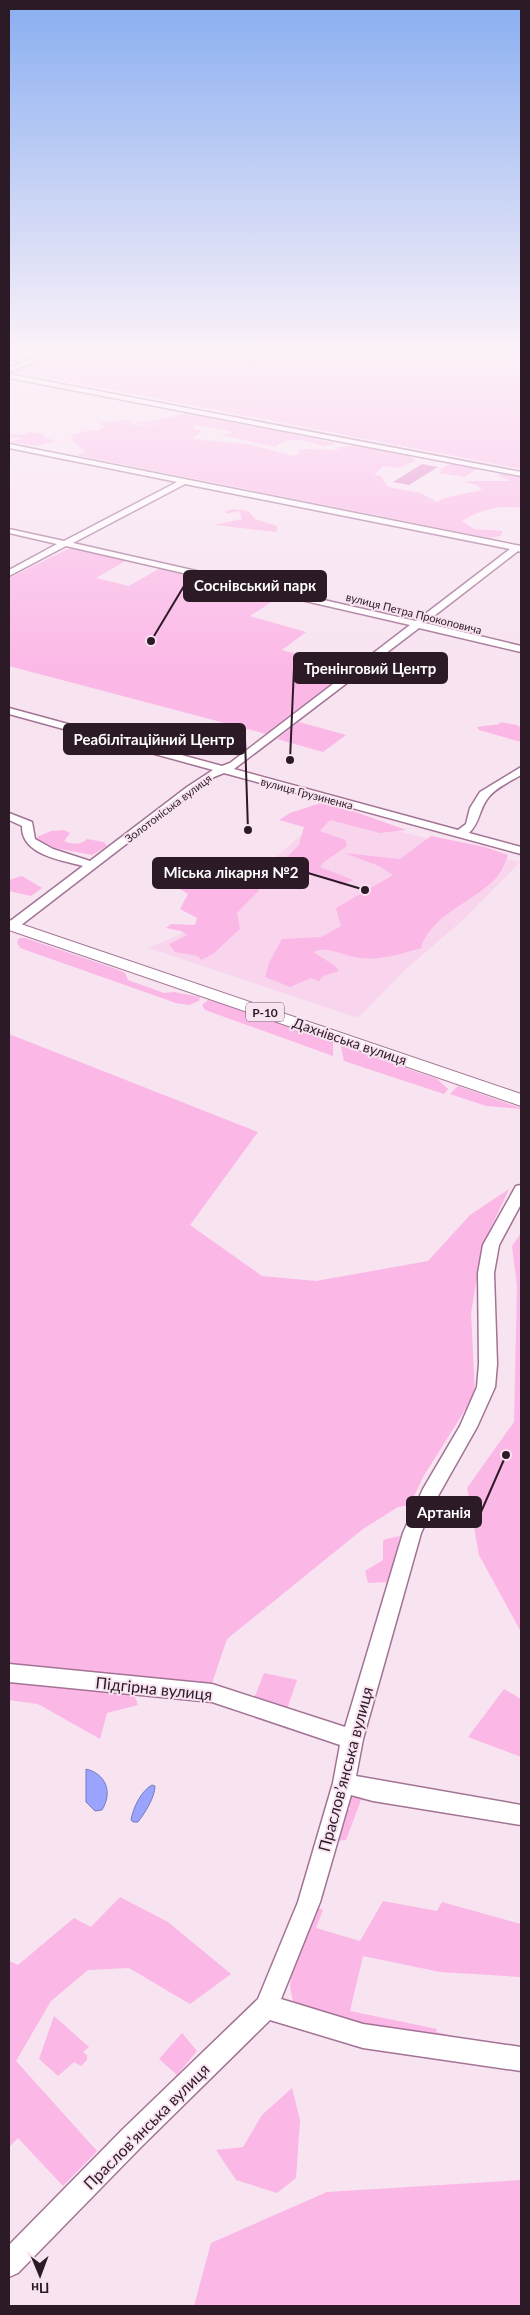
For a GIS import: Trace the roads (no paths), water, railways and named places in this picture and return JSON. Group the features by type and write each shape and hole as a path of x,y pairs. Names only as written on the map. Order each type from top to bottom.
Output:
{"main road":[{"name":"Дахнівська вулиця","path":"11,925 521,1100"}],"street":[{"path":"77,460 519,549"},
{"path":"448,460 521,474"},
{"path":"9,573 183,482"},
{"name":"вулиця Петра Прокоповича","path":"9,531 290,594 417,626 521,649"},
{"name":"Золотоніська вулиця","path":"11,925 210,775 242,759 519,549"},
{"name":"вулиця Грузиненка","path":"9,711 521,851"},
{"path":"460,835 471,825 476,808 484,794 521,770"},
{"path":"9,816 28,824 27,833 31,842 40,848 92,865"},
{"name":"Прасловʼянська вулиця","path":"9,2264 132,2138 266,2007 309,1902 344,1783 352,1739 412,1533 430,1494 468,1427 486,1387 488,1364 486,1273 490,1245 521,1190"},
{"name":"Підгірна вулиця","path":"9,1673 212,1693 352,1739"},
{"path":"344,1783 373,1791 521,1815"},
{"path":"266,2007 363,2036 521,2059"}],"water":[{"path":"86,1769 93,1771 103,1779 106,1785 107,1797 102,1810 95,1811 86,1802"},
{"path":"152,1785 155,1786 155,1790 149,1805 138,1822 133,1822 131,1820 132,1815 138,1800 144,1791"}],"place":[{"name":"Соснівський парк","path":"151,641"},
{"name":"Тренінговий Центр","path":"290,760"},
{"name":"Реабілітаційний Центр","path":"248,830"},
{"name":"Міська лікарня №2","path":"365,890"},
{"name":"Артанія","path":"506,1455"}]}
